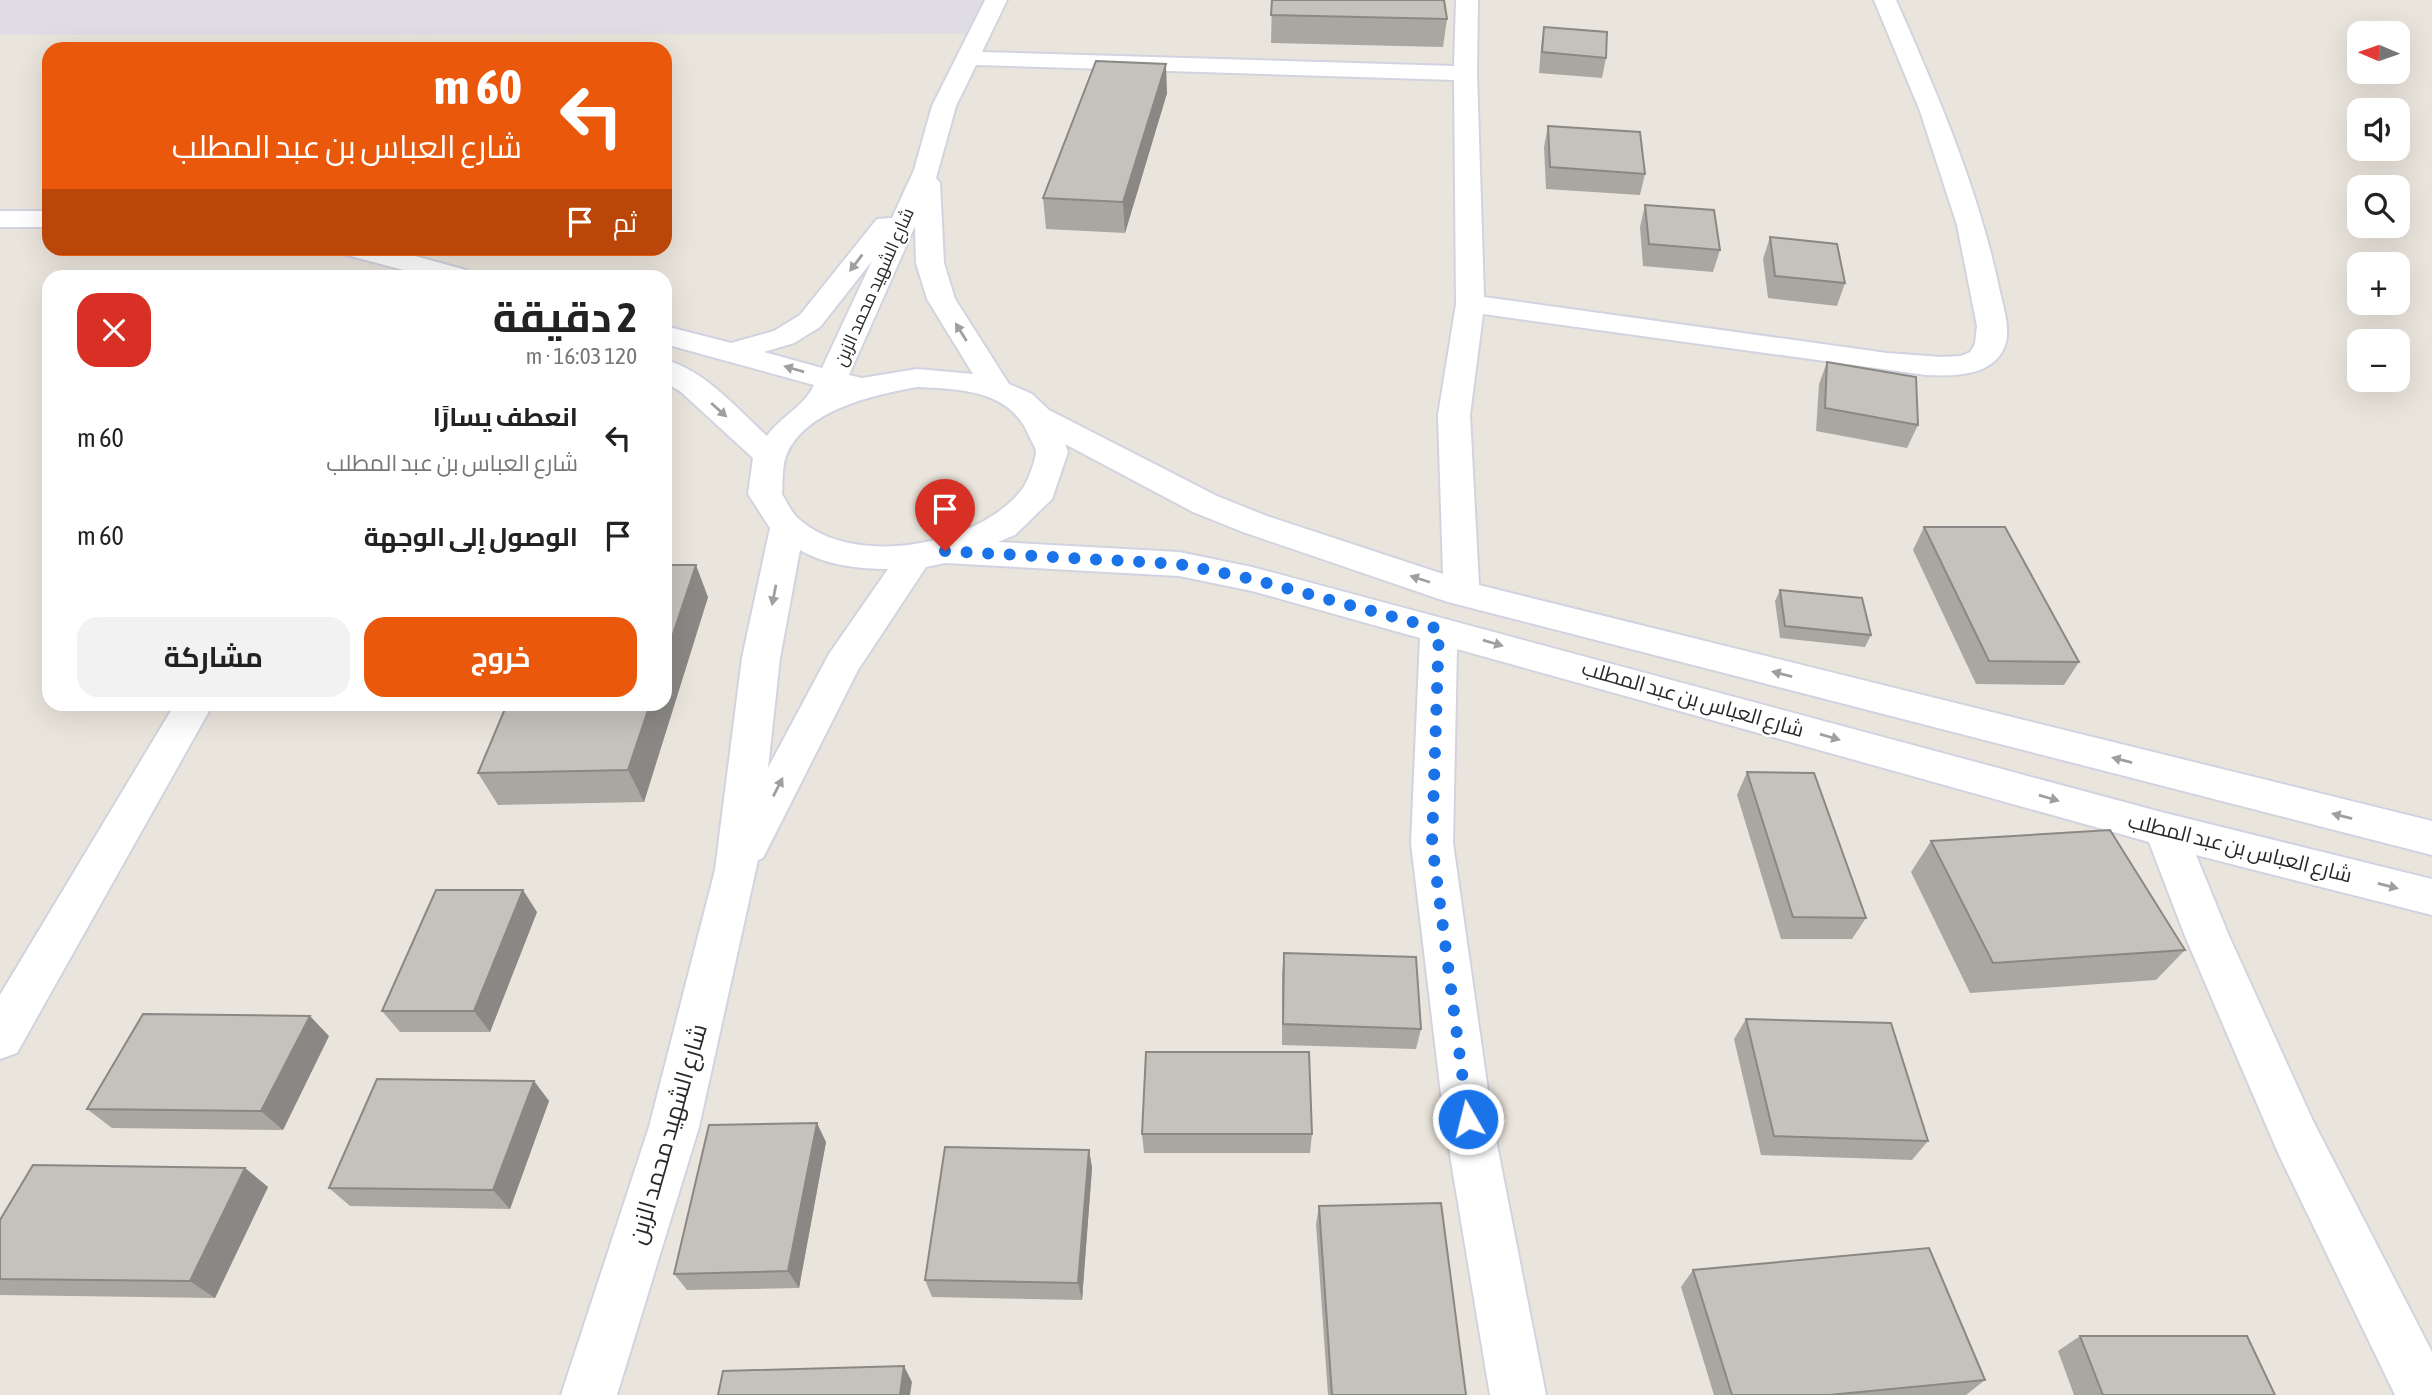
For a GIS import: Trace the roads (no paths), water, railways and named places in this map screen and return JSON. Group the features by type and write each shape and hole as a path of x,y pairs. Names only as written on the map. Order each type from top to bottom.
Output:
{"street":[{"name":"شارع الشهيد محمد الزبن","path":"838,391 927,170 944,106 996,0"},
{"path":"1467,0 1465,73 1470,304 1454,415 1450,611 1432,843 1468,1119 1518,1395"},
{"path":"1470,304 1887,362 1937,366 1961,365 1978,360 1988,351 1993,334 1982,264 1948,153 1885,0"},
{"path":"967,58 1465,73"},
{"name":"شارع الشهيد محمد الزبن","path":"927,170 930,263 941,299 998,390"},
{"path":"734,352 784,337 810,321 927,170"},
{"path":"0,219 42,219"},
{"path":"382,256 434,270"},
{"path":"672,336 734,352 838,391"},
{"path":"672,373 692,385 770,456"},
{"path":"917,378 960,380 998,390 1021,401 1038,417 1052,452 1040,491 1003,527 929,554 864,557 821,547 787,528 765,494 770,456 789,428 838,391 917,378"},
{"name":"شارع العباس بن عبد المطلب","path":"1038,417 1205,504 1450,611 2165,830 2432,897"},
{"name":"شارع الشهيد محمد الزبن","path":"589,1395 674,1127 736,870 761,658 787,528"},
{"name":"شارع الشهيد محمد الزبن","path":"736,870 842,664 929,554"},
{"name":"شارع العباس بن عبد المطلب","path":"929,554 1179,564 1252,579 1450,611 2432,838"},
{"path":"0,1038 190,711"},
{"path":"2165,830 2207,936 2296,1138 2424,1395"}]}
